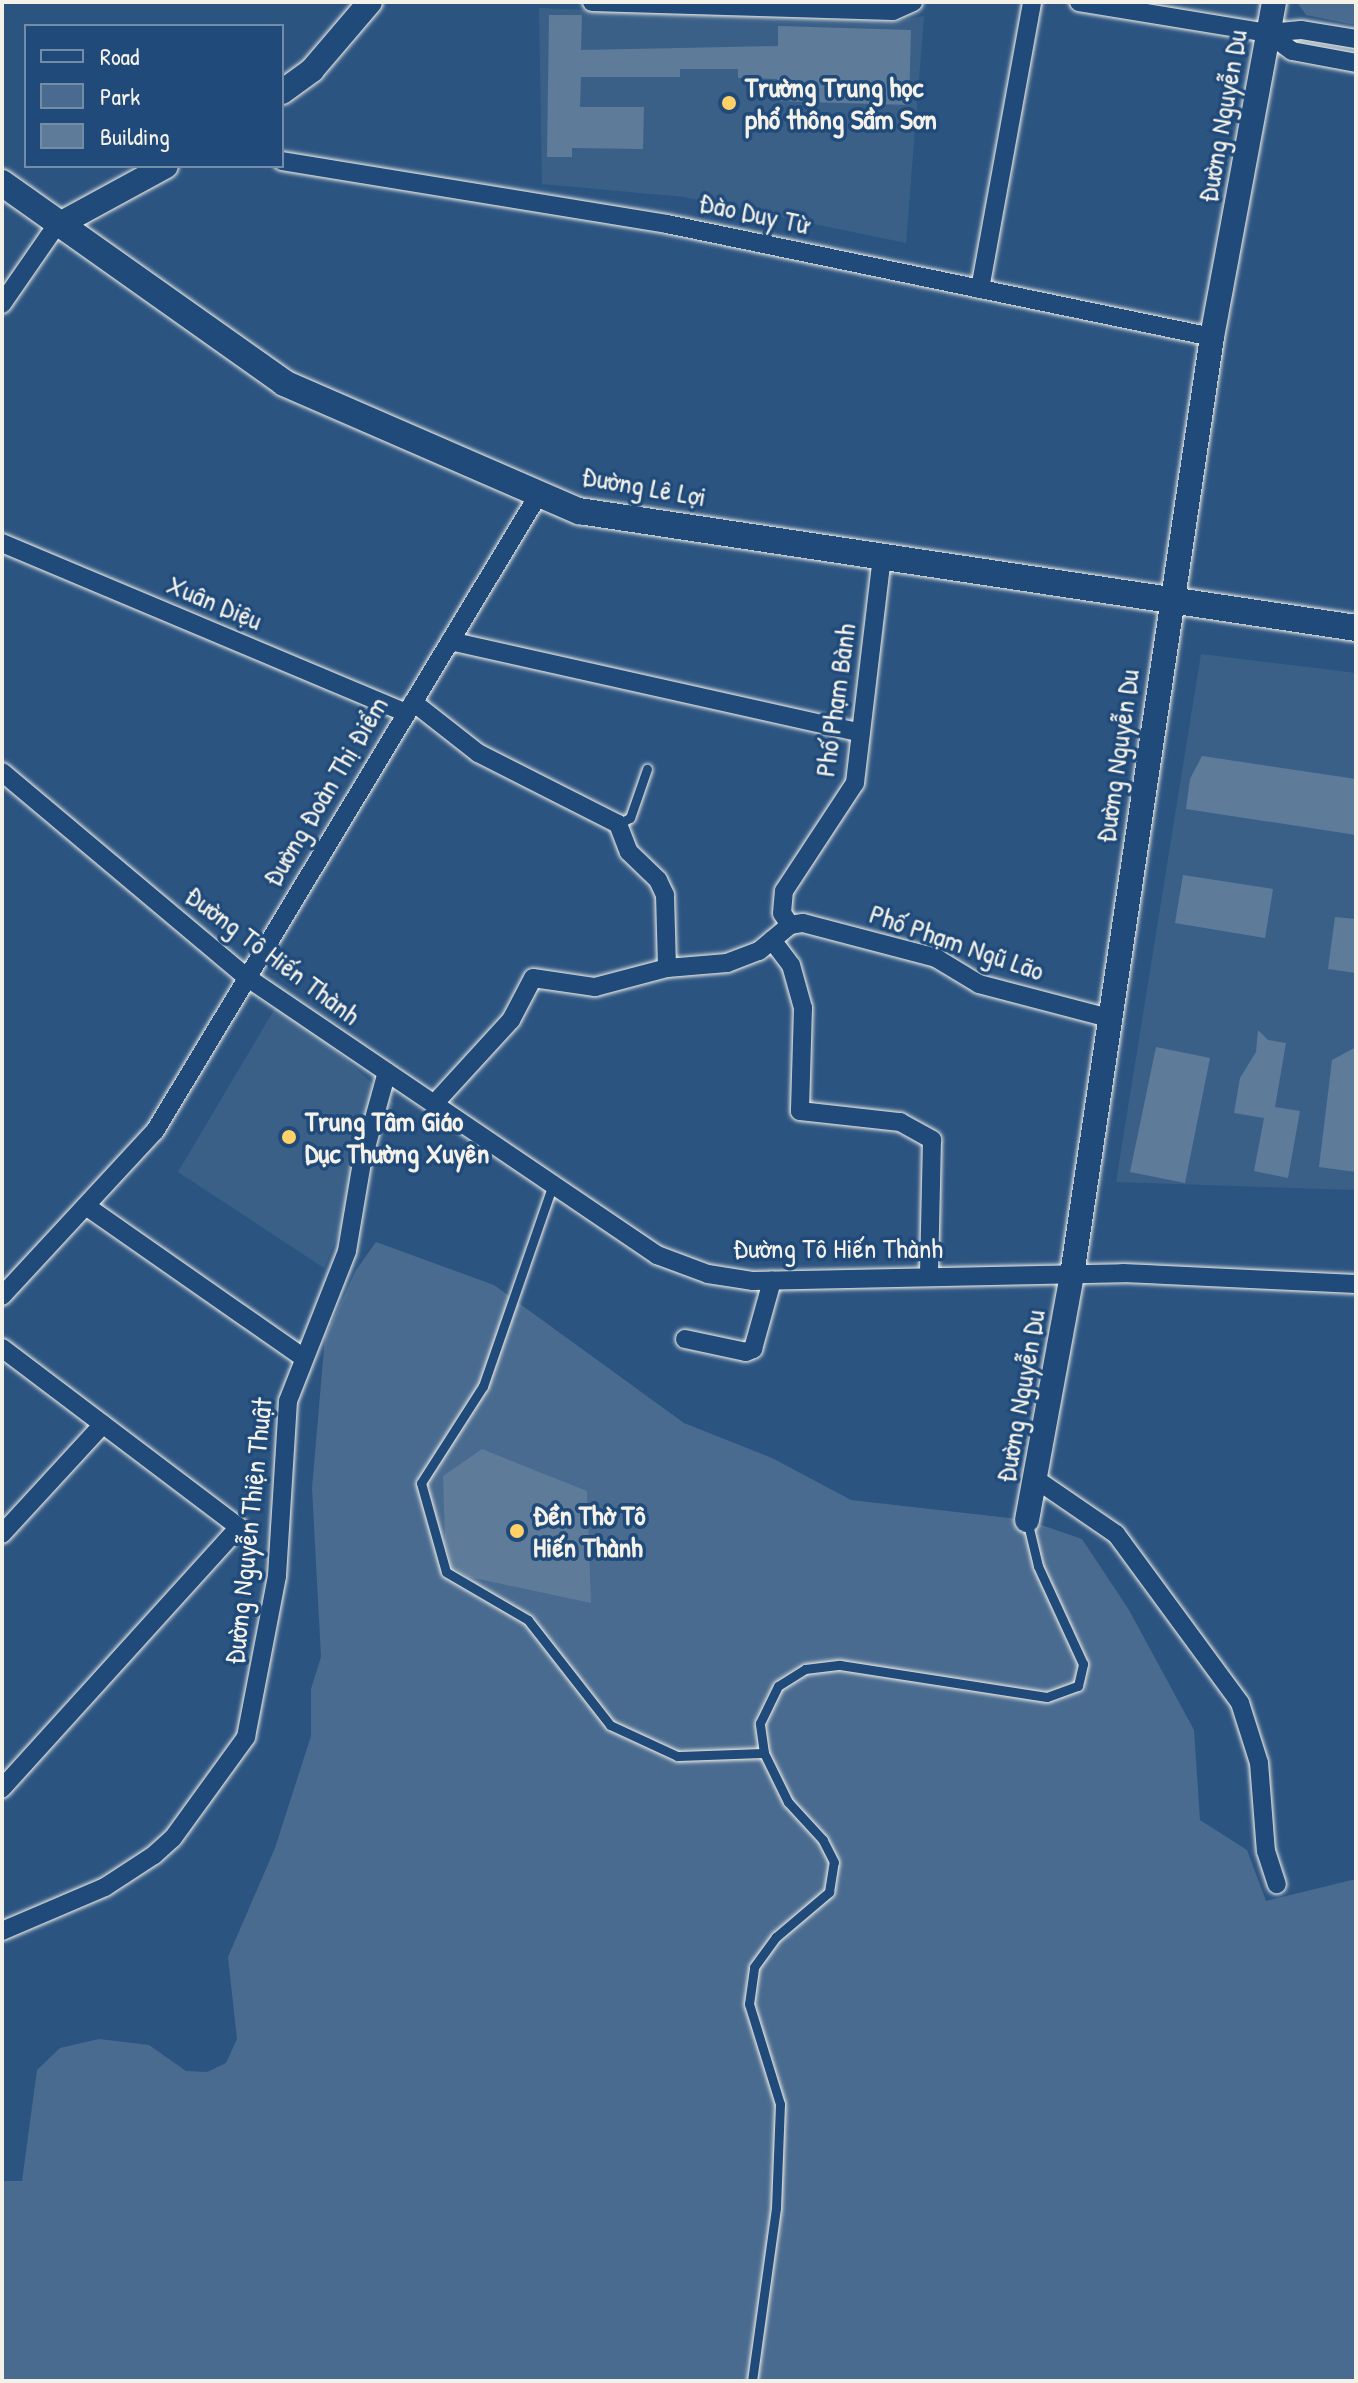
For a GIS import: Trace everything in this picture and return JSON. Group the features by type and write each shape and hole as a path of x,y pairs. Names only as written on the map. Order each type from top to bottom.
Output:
{"main road":[{"name":"Đường Lê Lợi","path":"2,183 56,226 284,383 579,511 1356,628"}],"street":[{"path":"284,91 312,70 370,2"},
{"path":"592,2 893,11 913,2"},
{"path":"980,289 1032,2"},
{"path":"1079,2 1268,33 1301,30 1356,39"},
{"name":"Đường Nguyễn Du","path":"1027,1520 1037,1480 1072,1275 1170,600 1212,337 1274,2"},
{"path":"1268,33 1292,51 1356,63"},
{"name":"Đào Duy Từ","path":"284,161 667,224 1212,337"},
{"path":"2,304 56,226 162,168"},
{"name":"Đường Đoàn Thị Điểm","path":"2,1296 155,1131 245,976 539,494"},
{"name":"Xuân Diệu","path":"2,543 409,707 478,753 618,824"},
{"name":"Phố Phạm Bành","path":"790,925 782,913 784,891 855,783 882,557"},
{"path":"450,641 861,733"},
{"name":"Đường Tô Hiến Thành","path":"2,772 245,976 657,1255 708,1274 772,1281 1072,1275 1356,1284"},
{"path":"618,824 629,852 658,880 665,895 667,968"},
{"name":"Phố Phạm Ngũ Lão","path":"790,925 803,923 936,958 979,984 1109,1018"},
{"path":"434,1104 511,1020 533,978 595,987 667,968 743,959 790,925"},
{"path":"772,940 791,965 803,1008 800,1111 900,1122 932,1140 929,1277"},
{"name":"Đường Nguyễn Thiện Thuật","path":"2,1931 105,1887 154,1855 173,1838 246,1737 277,1576 288,1401 301,1356 347,1251 362,1162 387,1072"},
{"path":"86,1206 301,1356"},
{"path":"685,1339 746,1352 753,1349 772,1281"},
{"path":"2,1348 239,1527 2,1788"},
{"path":"2,1534 103,1424"},
{"path":"1037,1480 1116,1534 1240,1703 1259,1763 1266,1851 1277,1884"}],"lane":[{"path":"618,824 630,818 647,769"},
{"path":"553,1184 483,1386 421,1483 446,1572 528,1620 610,1725 677,1756 764,1753"},
{"path":"752,2381 776,2208 780,2104 749,2004 754,1967 776,1937 829,1892 834,1862 823,1840 788,1802 764,1753 760,1723 778,1686 805,1669 840,1665 1047,1697 1078,1686 1083,1664 1038,1566 1027,1520"}],"shaded area":[{"name":"Trường Trung học phổ thông Sầm Sơn","path":"539,8 891,22 924,16 906,243 684,197 542,184"},
{"path":"1201,654 1356,673 1356,1190 1116,1182"},
{"name":"Trung Tâm Giáo Dục Thường Xuyên","path":"280,1000 394,1103 324,1268 178,1172"}],"green space":[{"path":"1297,2 1356,2 1356,25 1306,15"},
{"path":"376,1242 494,1285 684,1423 772,1458 851,1500 1027,1520 1082,1539 1129,1610 1194,1730 1200,1820 1247,1850 1266,1901 1356,1879 1356,2381 2,2381 2,2181 22,2181 37,2070 60,2048 99,2039 149,2045 186,2071 207,2072 226,2063 237,2039 228,1957 275,1848 311,1736 311,1689 321,1657 312,1488 325,1337 356,1270"}],"building":[{"path":"549,15 582,15 581,50 778,46 778,26 911,30 909,105 776,101 777,79 738,78 738,69 680,69 680,77 581,77 580,107 644,107 643,149 572,148 572,157 547,157"},
{"path":"1202,756 1356,779 1356,835 1186,809 1190,779"},
{"path":"1183,875 1273,889 1265,938 1175,923"},
{"path":"1335,917 1356,919 1356,973 1328,969"},
{"path":"1258,1030 1268,1040 1286,1043 1275,1107 1300,1111 1288,1178 1254,1171 1264,1118 1234,1113 1240,1078 1256,1052"},
{"path":"1156,1047 1210,1058 1185,1183 1130,1172"},
{"path":"1356,1047 1356,1172 1319,1167 1332,1060"},
{"name":"Đền Thờ Tô Hiến Thành","path":"482,1449 587,1491 591,1603 469,1577 452,1567 445,1541 443,1476"}],"place":[{"name":"Trường Trung học phổ thông Sầm Sơn","path":"729,103"},
{"name":"Trung Tâm Giáo Dục Thường Xuyên","path":"289,1137"},
{"name":"Đền Thờ Tô Hiến Thành","path":"517,1531"}]}
